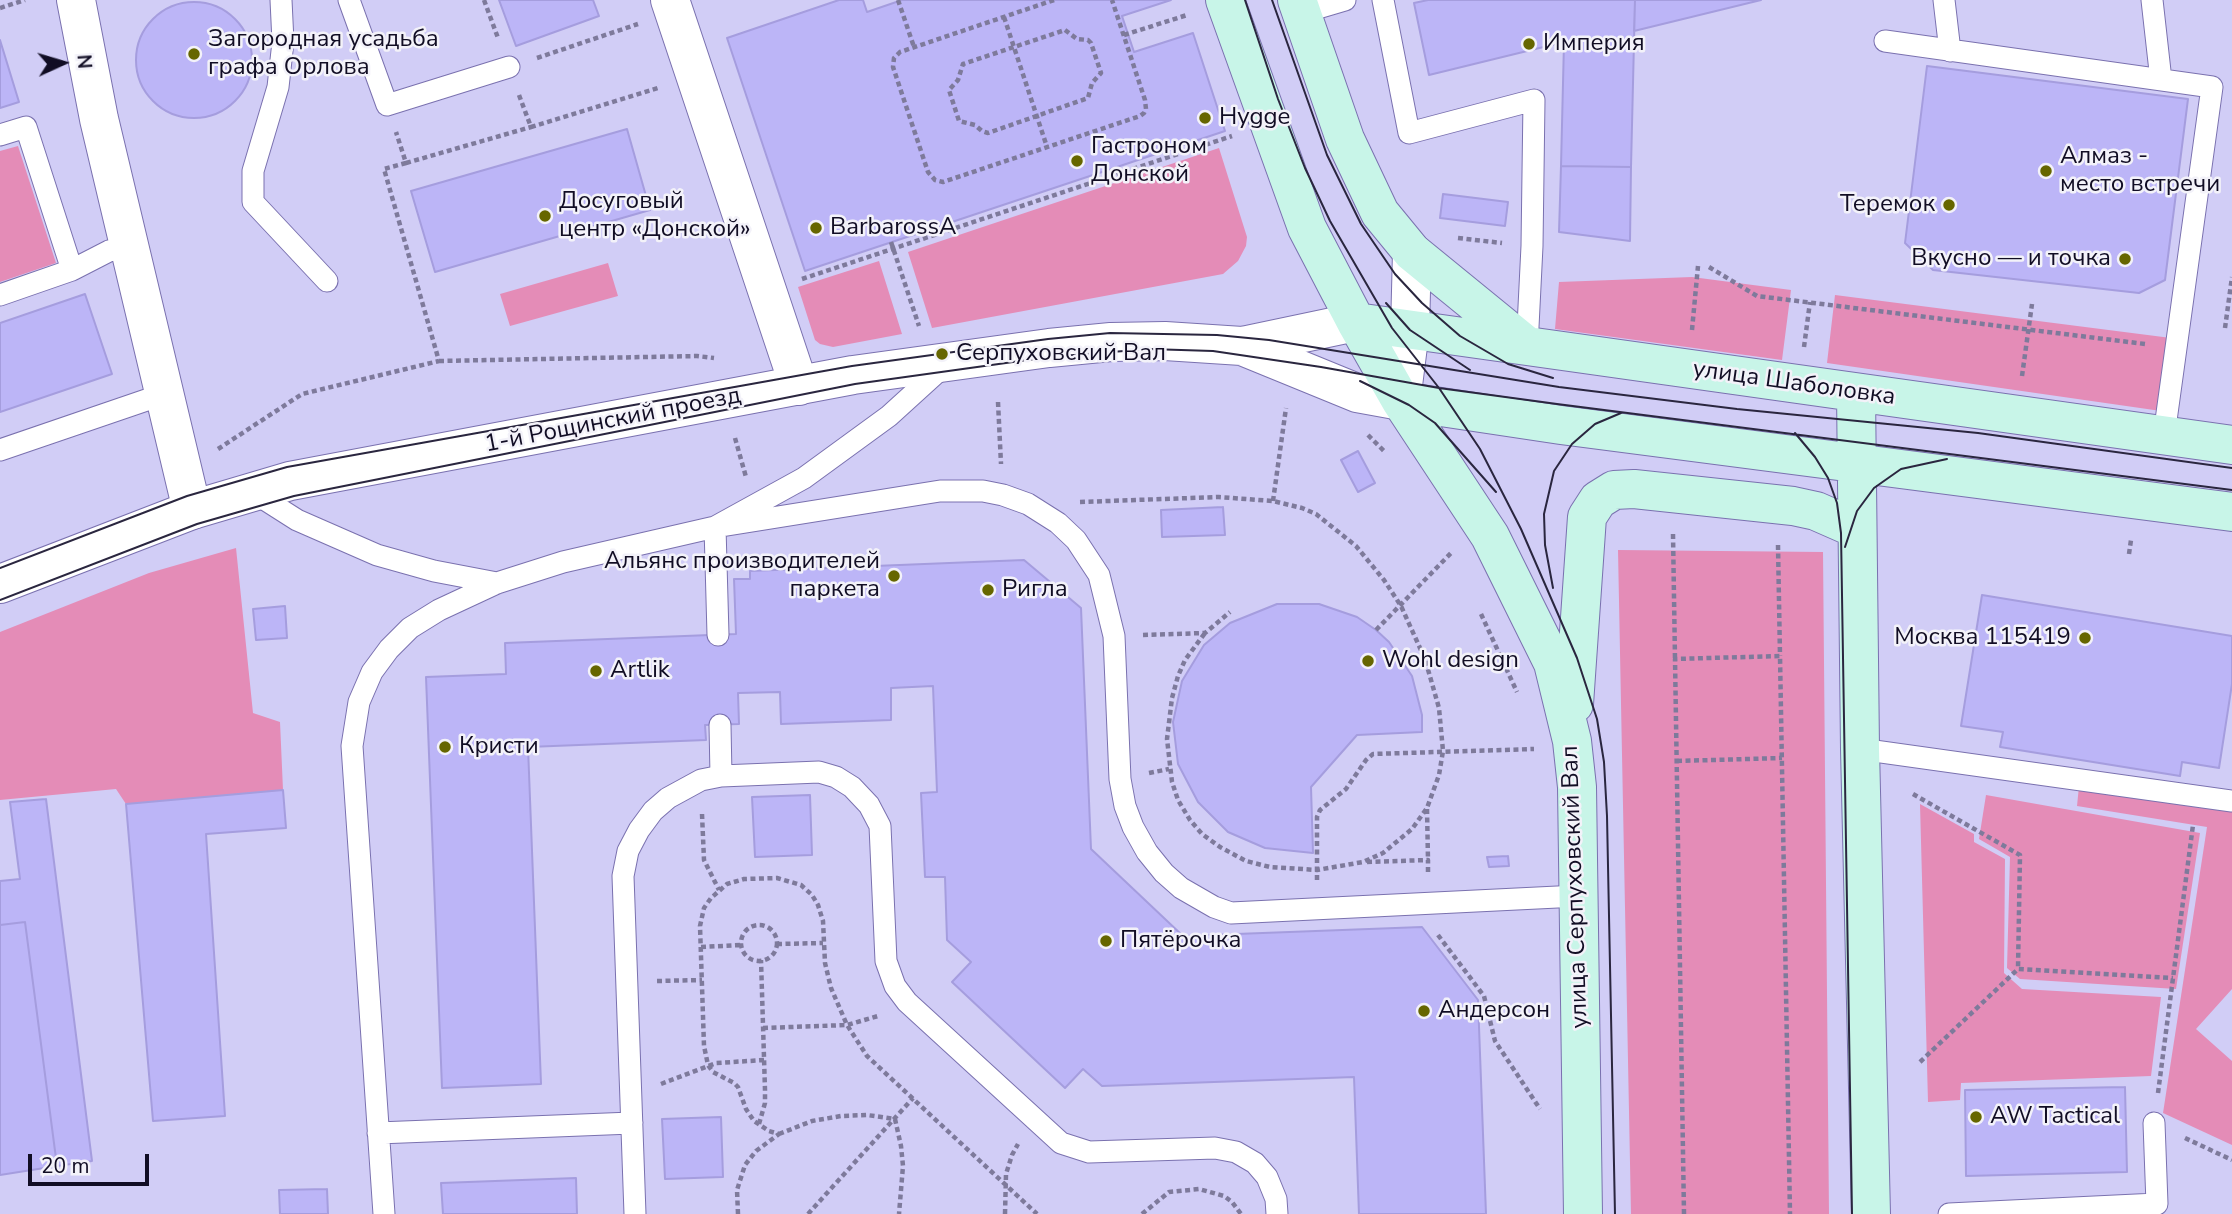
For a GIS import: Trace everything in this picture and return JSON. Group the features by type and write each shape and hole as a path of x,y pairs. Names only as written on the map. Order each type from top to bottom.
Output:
{"main road":[{"name":"улица Серпуховский Вал","path":"1224,0 1302,217 1356,323 1401,401 1490,536 1553,663 1546,746 1577,787 1583,1214"},
{"path":"1299,6 1345,139 1380,213 1412,252 1527,347"},
{"name":"улица Шаболовка","path":"1356,323 2232,445"},
{"path":"1856,393 1860,748 1871,1214"},
{"path":"1401,401 1561,425 2232,512"},
{"path":"1546,746 1587,517 1598,500 1614,490 1634,489 1793,506 1816,511 1857,529"}],"street":[{"path":"76,0 99,119 192,510"},
{"path":"670,0 799,386"},
{"path":"1401,401 1410,330 1412,252"},
{"name":"1-й Рощинский проезд","path":"0,584 192,510 290,481 799,386 948,362 1111,342 1166,341 1242,346 1356,323"},
{"name":"1-й Рощинский проезд","path":"1242,346 1357,393 1401,401"}],"lane":[{"path":"281,0 283,42 278,87 253,172 253,202 327,281"},
{"path":"349,0 387,105 509,67"},
{"path":"1299,6 1345,0"},
{"path":"1383,0 1409,132 1534,100 1532,246 1527,347"},
{"path":"1944,0 1950,51"},
{"path":"2152,0 2161,80"},
{"path":"1885,41 2212,87 2164,435"},
{"path":"0,135 26,127 72,270"},
{"path":"0,295 72,270 109,251 130,246"},
{"path":"715,527 804,478 889,416 948,362"},
{"path":"0,450 164,394"},
{"path":"384,1214 352,746 359,702 372,672 389,649 410,628 439,610 497,583 616,548 715,527 940,491 983,491 1028,504 1058,523 1087,555 1099,575 1113,628 1121,779 1125,806 1132,827 1147,852 1181,888 1231,913 1578,896"},
{"path":"253,492 297,520 377,555 434,571 497,583"},
{"path":"715,527 718,635"},
{"path":"711,778 720,725"},
{"path":"1860,748 2232,801"},
{"path":"635,1214 623,876 628,850 653,811 668,797 711,778 819,772 836,777 852,787 869,805 880,826 886,961 895,986 907,1002 1061,1143 1089,1152 1215,1148 1236,1152 1255,1163 1267,1177 1276,1199 1277,1214"},
{"path":"1950,1214 2158,1209 2154,1123"},
{"path":"378,1133 632,1124"}],"path":[{"path":"0,8 25,0"},
{"path":"898,0 914,47"},
{"path":"1054,0 897,54 893,67 932,178 943,182 1140,116 1146,109 1145,100 1112,0"},
{"path":"1124,35 1187,15"},
{"path":"1004,17 1047,147"},
{"path":"1067,31 1077,39 1090,41 1100,71 1092,83 1088,98 986,133 975,125 957,120 948,90 958,80 963,64 1014,47 1067,31"},
{"path":"509,67 603,36"},
{"path":"608,104 695,77"},
{"path":"387,105 405,163"},
{"path":"439,360 384,169 531,127"},
{"path":"768,291 1243,132"},
{"path":"891,242 920,329"},
{"path":"1691,340 1698,266"},
{"path":"1709,267 1757,296 2146,344"},
{"path":"2225,328 2232,277"},
{"path":"1803,350 1810,302"},
{"path":"2020,389 2032,304"},
{"path":"217,449 302,394 439,360 697,356 721,359"},
{"path":"1273,500 1288,398"},
{"path":"998,402 1002,469"},
{"path":"1362,430 1388,455"},
{"path":"734,436 750,488"},
{"path":"1028,504 1219,497 1273,500 1316,514 1341,532 1373,565 1401,606 1416,637 1439,708 1443,751 1439,775 1427,808 1412,829 1395,844 1363,862"},
{"path":"1447,542 1458,564"},
{"path":"1673,550 1684,1214"},
{"path":"1778,551 1790,1214"},
{"path":"1376,631 1452,552"},
{"path":"1230,612 1205,633 1185,660 1168,718 1168,755 1172,782 1178,800 1190,820 1202,834 1232,854 1270,867 1317,870 1363,862 1428,860"},
{"path":"1480,614 1520,701"},
{"path":"1113,628 1205,633"},
{"path":"1675,659 1780,656"},
{"path":"1318,908 1315,822 1318,813 1346,789 1369,756 1377,753 1546,746"},
{"path":"1677,761 1782,758"},
{"path":"711,778 704,860 719,890"},
{"path":"1913,794 2020,855 2018,969 1920,1062"},
{"path":"1427,808 1428,860 1422,903 1484,996 1495,1041 1548,1119"},
{"path":"2192,831 2154,1123 2232,1160"},
{"path":"779,1134 758,1124 750,1116 738,1087 713,1072 705,1055 700,926 704,908 727,884 744,880 777,878 801,885 812,895 822,921 825,963 831,988 847,1025 867,1056 1037,1214"},
{"path":"755,925 762,925 773,932 777,944 772,955 761,960 748,957 742,945 744,932 755,925"},
{"path":"777,944 823,943"},
{"path":"701,947 742,945"},
{"path":"758,1124 765,1103 761,960"},
{"path":"2018,969 2173,978"},
{"path":"627,982 702,980"},
{"path":"763,1028 860,1023 907,1002"},
{"path":"631,1098 708,1065 724,1061 765,1060"},
{"path":"808,1214 913,1098"},
{"path":"738,1214 737,1190 745,1165 756,1151 779,1134 812,1121 841,1116 867,1115 895,1119"},
{"path":"895,1119 903,1166 899,1214"},
{"path":"1005,1214 1004,1184 1012,1155 1022,1137 1038,1124"},
{"path":"1142,1214 1169,1192 1199,1189 1224,1196 1241,1214"}],"shaded area":[{"path":"18,146 56,263 0,282 0,151"},
{"path":"1219,148 1247,237 1246,246 1238,261 1223,274 932,328 908,252"},
{"path":"879,261 902,334 833,347 820,344 815,340 798,287"},
{"path":"608,263 618,296 510,326 500,294"},
{"path":"1692,277 1791,290 1782,360 1555,329 1559,282"},
{"path":"1835,295 2171,338 2161,411 1827,363"},
{"path":"236,548 253,713 280,722 283,790 126,804 116,789 0,800 0,632 149,573"},
{"path":"1618,550 1823,552 1829,1214 1631,1214"},
{"path":"2079,786 2232,808 2232,989 2196,1029 2232,1061 2232,1145 2163,1113 2207,827 2077,806"},
{"path":"1986,795 2200,833 2176,989 2020,979 2007,968 2010,857 1979,839"},
{"path":"1920,804 1974,834 1974,842 2005,859 2004,973 2022,989 2161,997 2151,1076 1961,1083 1960,1100 1928,1102"}],"building":[{"path":"499,0 593,0 599,16 516,46"},
{"path":"839,0 863,0 867,12 902,0 1171,0 1122,16 1134,52 1193,33 1225,131 805,271 727,38"},
{"path":"1428,0 1635,0 1631,167 1561,166 1564,42 1429,75 1414,3"},
{"path":"1635,0 1761,0 1634,31"},
{"name":"Загородная усадьба графа Орлова","path":"194,2 216,6 235,19 248,38 252,60 248,82 235,101 216,114 194,118 172,114 153,101 140,82 136,60 140,38 153,19 172,6"},
{"path":"0,40 19,102 0,108"},
{"name":"Алмаз - место встречи","path":"1927,66 2188,99 2165,280 2139,293 1933,270 1905,243"},
{"path":"627,129 650,210 435,272 411,191"},
{"path":"1561,166 1631,167 1630,241 1559,232"},
{"path":"1443,194 1508,202 1505,226 1440,218"},
{"path":"85,294 112,374 0,412 0,323"},
{"path":"1358,451 1375,483 1358,492 1341,460"},
{"path":"1223,507 1225,535 1162,537 1161,510"},
{"path":"1024,560 1081,608 1091,849 1183,936 1422,927 1478,1000 1486,1214 1359,1214 1354,1077 1102,1086 1083,1069 1065,1088 952,982 971,962 947,940 945,877 925,877 921,793 937,792 933,686 891,688 891,720 781,724 780,692 738,693 739,724 705,725 706,740 528,747 541,1084 442,1088 426,677 506,674 505,643 736,634 734,579 750,579 750,571"},
{"path":"1982,595 2232,636 2232,684 2219,768 2182,762 2180,776 2000,747 2003,732 1961,726"},
{"path":"1277,604 1319,604 1357,617 1376,630 1389,642 1412,676 1422,715 1422,732 1357,735 1311,787 1313,853 1265,848 1228,832 1198,802 1178,764 1173,722 1182,681 1204,645 1230,623"},
{"path":"285,606 287,638 256,640 253,609"},
{"path":"283,790 286,828 206,834 225,1116 153,1121 126,804"},
{"path":"810,795 812,855 755,857 752,797"},
{"path":"46,799 92,1161 57,1166 25,922 0,925 0,881 20,879 10,802"},
{"path":"1508,856 1509,866 1489,867 1487,857"},
{"path":"25,922 57,1166 0,1175 0,925"},
{"path":"2125,1087 2127,1172 1966,1176 1965,1090"},
{"path":"721,1117 723,1177 665,1179 662,1119"},
{"path":"576,1178 577,1214 443,1214 441,1183"},
{"path":"327,1189 328,1214 280,1214 279,1190"}],"tram line":[{"path":"1245,0 1278,99 1305,168 1330,221 1392,328 1439,388 1480,449 1521,529 1577,658 1597,719 1604,762 1607,816 1615,1214"},
{"path":"1272,0 1327,155 1361,224 1395,274 1422,303 1460,336 1508,364 1553,378"},
{"path":"1386,303 1410,330 1470,370"},
{"path":"0,568 187,496 287,467 852,366 1110,333 1217,335 1269,340 1559,387 1737,409 1978,433 2232,468"},
{"path":"0,600 197,524 294,496 855,384 1049,357 1149,349 1213,351 1439,388 2232,490"},
{"path":"1360,381 1409,405 1435,423 1496,492"},
{"path":"1553,588 1545,545 1544,514 1554,471 1572,444 1595,424 1621,413"},
{"path":"1795,433 1828,478 1837,503 1841,533 1852,1214"},
{"path":"1845,547 1857,511 1874,488 1901,469 1947,459"}],"place":[{"name":"Империя","path":"1529,44"},
{"name":"Загородная усадьба графа Орлова","path":"194,54"},
{"name":"Hygge","path":"1205,118"},
{"name":"Гастроном Донской","path":"1077,161"},
{"name":"Алмаз - место встречи","path":"2046,171"},
{"name":"Теремок","path":"1949,205"},
{"name":"Досуговый центр «Донской»","path":"545,216"},
{"name":"BarbarossA","path":"816,228"},
{"name":"Вкусно — и точка","path":"2125,259"},
{"name":"Серпуховский Вал","path":"942,354"},
{"name":"Альянс производителей паркета","path":"894,576"},
{"name":"Ригла","path":"988,590"},
{"name":"Москва 115419","path":"2085,638"},
{"name":"Wohl design","path":"1368,661"},
{"name":"Artlik","path":"596,671"},
{"name":"Кристи","path":"445,747"},
{"name":"Пятёрочка","path":"1106,941"},
{"name":"Андерсон","path":"1424,1011"},
{"name":"AW Tactical","path":"1976,1117"}]}
